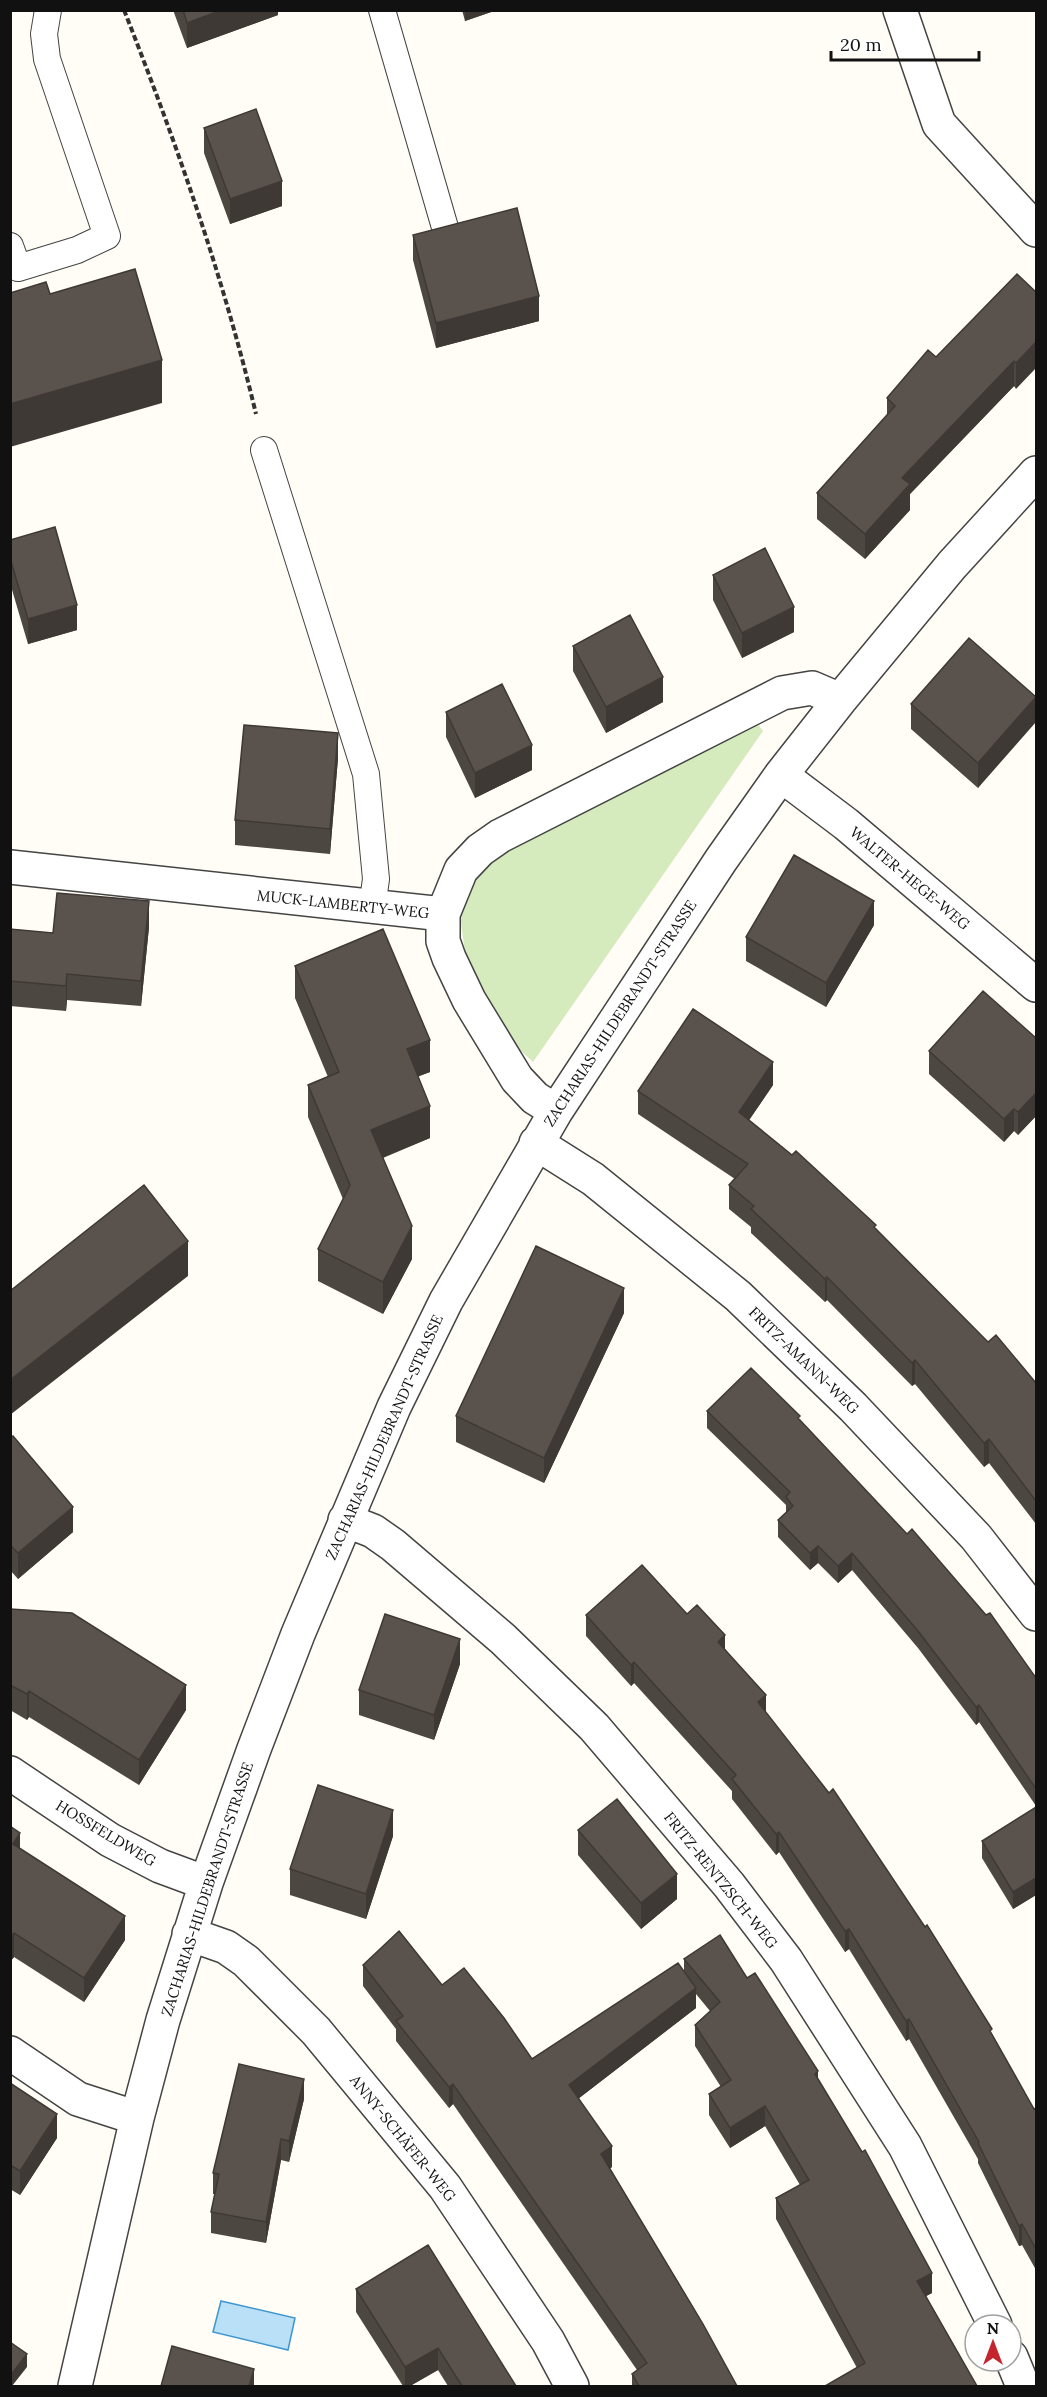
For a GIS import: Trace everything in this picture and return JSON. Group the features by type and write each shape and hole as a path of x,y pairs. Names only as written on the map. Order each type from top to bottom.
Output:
{"street":[{"path":"900,10 939,124 1036,230"},
{"name":"ZACHARIAS-HILDEBRANDT-STRASSE","path":"75,2386 137,2118 163,2020 206,1883 254,1749 345,1520 394,1407 446,1301 556,1111 682,918 781,775 952,565 1036,473"},
{"path":"443,914 461,870 480,850 500,836 783,693 812,688 840,700"},
{"name":"WALTER-HEGE-WEG","path":"781,775 846,824 1036,985"},
{"name":"MUCK-LAMBERTY-WEG","path":"10,867 443,914 443,941 469,1000 517,1078 535,1098 556,1111"},
{"name":"FRITZ-AMANN-WEG","path":"536,1143 593,1179 738,1296 854,1407 975,1537 1036,1614"},
{"name":"FRITZ-RENTZSCH-WEG","path":"345,1520 373,1531 393,1545 503,1639 594,1727 729,1885 786,1960 905,2146 989,2313"},
{"name":"HOSSFELDWEG","path":"10,1773 110,1840 160,1866 206,1883"},
{"name":"ANNY-SCHÄFER-WEG","path":"189,1934 226,1947 246,1961 316,2031 445,2187 548,2342 572,2386"},
{"path":"10,2053 78,2099 137,2118"}],"lane":[{"path":"10,246 18,268 77,250 107,236 47,58 44,34 48,10"},
{"path":"382,10 446,231"},
{"path":"264,450 366,774 376,879 372,908"}],"path":[{"path":"124,10 162,106 237,333 264,450"}],"green space":[{"path":"754,719 763,731 533,1062 507,1038 465,952 460,916 474,879 491,860"}],"water":[{"path":"221,2301 295,2318 288,2350 213,2332"}],"building":[{"path":"183,10 222,10 187,23"},
{"path":"256,109 282,181 230,199 204,128"},
{"path":"517,208 539,296 436,323 413,235"},
{"path":"135,269 162,360 10,404 10,293 46,282 50,294"},
{"path":"1017,274 1036,292 1036,342 1016,363 1014,361 902,478 910,484 865,534 817,493 895,406 887,398 928,350 936,357"},
{"path":"55,527 77,605 28,619 10,558 10,540"},
{"path":"765,548 794,607 742,633 713,575"},
{"path":"630,615 663,677 606,707 573,646"},
{"path":"969,638 1036,697 978,763 911,704"},
{"path":"502,684 532,745 475,773 446,712"},
{"path":"244,725 338,733 330,829 235,820"},
{"path":"794,855 874,901 826,983 746,937"},
{"path":"57,893 149,901 141,981 67,974 66,986 10,981 10,929 53,933"},
{"path":"383,929 430,1040 407,1049 430,1106 371,1130 412,1226 383,1282 318,1249 350,1185 308,1085 339,1072 295,966"},
{"path":"983,991 1036,1038 1036,1093 1018,1112 1014,1109 1004,1119 929,1051"},
{"path":"693,1009 773,1062 739,1112 792,1155 796,1151 876,1225 874,1227 988,1342 996,1335 1036,1383 1036,1501 989,1439 984,1443 915,1360 912,1363 827,1277 825,1279 751,1209 754,1206 729,1185 748,1164 638,1091"},
{"path":"144,1185 188,1241 10,1380 10,1291"},
{"path":"536,1246 624,1288 544,1458 456,1416"},
{"path":"751,1368 800,1416 798,1418 907,1534 912,1529 986,1615 990,1613 1036,1678 1036,1789 979,1705 976,1707 918,1631 852,1553 838,1566 818,1546 810,1553 778,1520 793,1506 786,1497 790,1492 707,1411"},
{"path":"13,1436 73,1507 18,1553 10,1545 10,1438"},
{"path":"642,1565 687,1614 697,1605 725,1635 718,1642 766,1695 758,1702 829,1793 833,1789 925,1927 927,1925 992,2029 990,2031 1034,2109 1036,2108 1036,2249 1022,2224 1019,2226 979,2142 909,2019 906,2021 849,1929 845,1931 779,1832 776,1834 732,1779 736,1775 634,1662 631,1665 586,1615"},
{"path":"10,1609 72,1613 186,1685 139,1760 29,1691 27,1694 10,1685"},
{"path":"385,1614 460,1639 434,1715 359,1690"},
{"path":"318,1785 393,1810 366,1894 290,1869"},
{"path":"617,1799 677,1874 641,1903 578,1830"},
{"path":"1036,1807 1036,1878 1013,1892 982,1841"},
{"path":"10,1826 20,1833 13,1844 125,1916 84,1978 14,1933 10,1938"},
{"path":"399,1931 442,1985 464,1968 504,2018 532,2059 678,1963 696,1988 569,2085 612,2146 601,2154 703,2324 737,2386 639,2386 632,2374 647,2363 453,2084 449,2087 396,2021 403,2016 363,1965"},
{"path":"720,1935 747,1978 755,1973 818,2071 815,2074 862,2152 865,2150 932,2273 917,2281 963,2362 963,2373 970,2373 977,2386 825,2386 865,2363 776,2198 809,2180 765,2106 730,2128 709,2094 731,2080 695,2025 720,2002 684,1959"},
{"path":"239,2064 304,2079 289,2141 281,2139 266,2222 211,2212 219,2174 213,2173"},
{"path":"10,2083 57,2114 20,2171 10,2165"},
{"path":"428,2245 516,2386 462,2386 438,2348 405,2367 356,2289"},
{"path":"10,2342 27,2354 10,2376"},
{"path":"172,2346 254,2369 249,2386 161,2386"}]}
